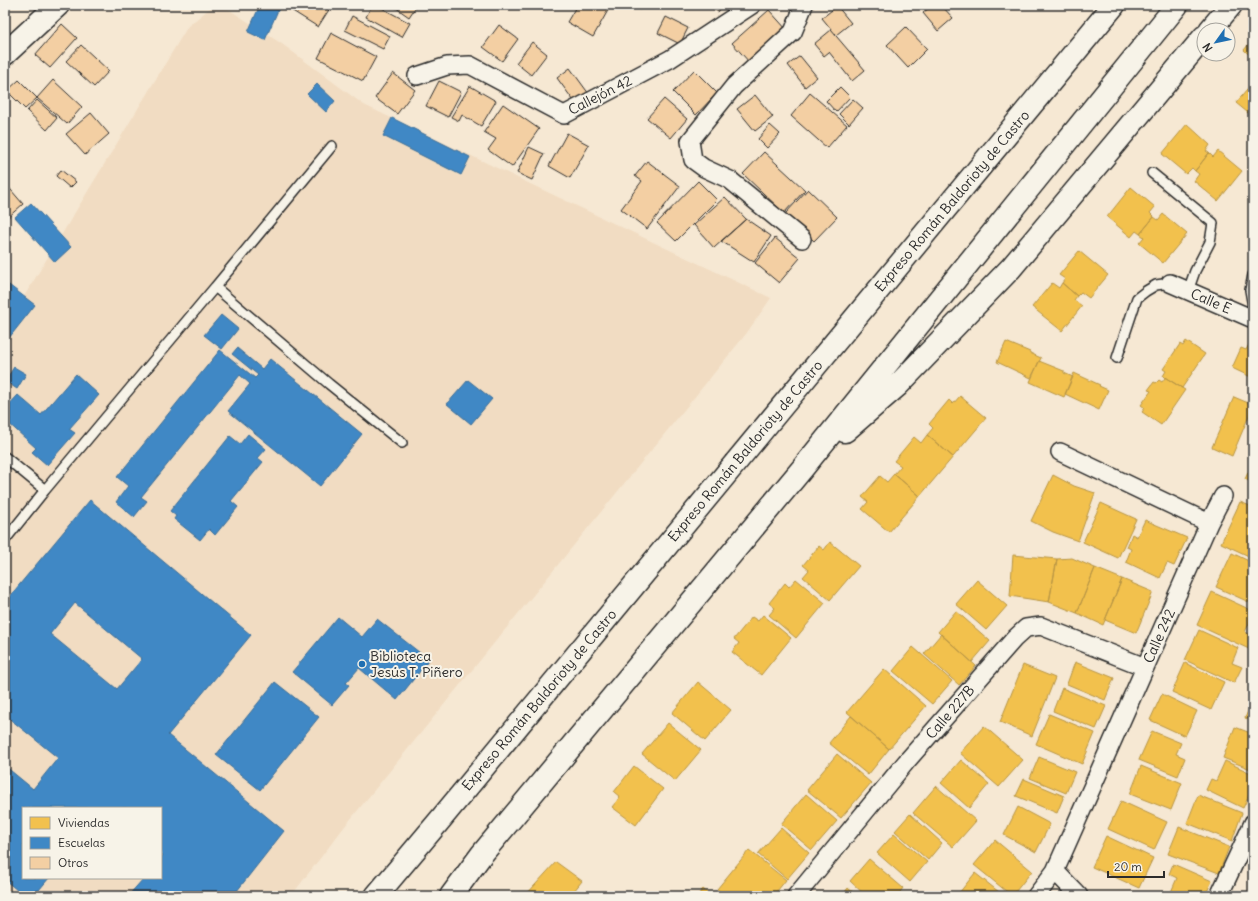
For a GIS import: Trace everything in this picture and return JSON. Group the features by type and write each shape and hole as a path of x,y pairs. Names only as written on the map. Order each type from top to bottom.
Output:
{"main road":[{"path":"5,54 58,5"},
{"path":"1092,31 1104,5"},
{"name":"Expreso Román Baldorioty de Castro","path":"376,896 1114,5"},
{"path":"451,896 482,854 802,469 1177,5"},
{"path":"1217,22 1231,5"},
{"path":"802,469 897,386 1012,268 1196,47"}],"street":[{"name":"Callejón 42","path":"417,76 447,66 470,65 564,115 670,59 752,5"},
{"path":"802,239 730,180 704,168 693,160 690,141 734,86 793,32 804,5"},
{"name":"Calle E","path":"1170,283 1253,319"},
{"path":"1060,452 1209,523"},
{"name":"Calle 242","path":"1036,896 1055,871 1222,496"},
{"name":"Calle 227B","path":"796,896 906,762 1014,639 1026,628 1041,626 1145,667"},
{"path":"1219,896 1253,824"},
{"path":"1055,871 1079,896"}],"lane":[{"path":"5,540 332,146"},
{"path":"1152,173 1213,223 1210,242 1195,270 1188,291"},
{"path":"1253,276 1250,290 1253,307"},
{"path":"1117,358 1138,298 1156,285 1170,283"},
{"path":"215,288 328,384 402,443"},
{"path":"5,456 45,490"}],"shaded area":[{"path":"214,5 222,5 282,44 364,105 771,298 746,334 345,826 291,896 5,896 5,328 188,26"}],"building: Viviendas":[{"path":"1253,39 1253,58 1244,50"},
{"path":"1253,83 1253,117 1236,103"},
{"path":"1187,124 1210,145 1206,151 1209,153 1195,171 1192,168 1186,174 1162,154"},
{"path":"1218,151 1242,171 1218,201 1194,181 1199,174 1195,171 1209,153 1213,157"},
{"path":"1131,187 1155,207 1150,213 1154,217 1140,234 1136,231 1131,237 1107,217"},
{"path":"1163,214 1187,234 1163,263 1139,243 1144,237 1140,234 1154,217 1158,220"},
{"path":"1079,251 1108,275 1089,298 1081,292 1077,296 1062,283 1065,279 1059,275"},
{"path":"1052,283 1059,288 1062,283 1077,296 1074,300 1082,306 1062,331 1032,307"},
{"path":"1252,339 1253,378 1232,368 1241,348 1246,350"},
{"path":"1186,341 1205,354 1182,388 1163,376 1166,371 1163,369 1180,344 1183,346"},
{"path":"1006,342 1041,358 1031,378 997,362"},
{"path":"1039,361 1064,371 1064,373 1073,377 1064,397 1030,382"},
{"path":"1074,373 1108,390 1099,410 1065,394"},
{"path":"1163,376 1185,390 1161,425 1142,412 1145,408 1141,405 1151,391 1148,390 1154,382 1156,383 1159,380 1162,382 1165,378"},
{"path":"960,396 986,418 953,457 927,435 933,428 929,424 949,400 953,404"},
{"path":"1234,397 1253,406 1232,456 1212,447"},
{"path":"927,435 953,457 920,496 894,474 901,466 894,461 914,437 921,443"},
{"path":"1253,462 1253,483 1245,479"},
{"path":"894,474 920,496 889,532 862,509 868,502 862,497 880,476 887,482"},
{"path":"1053,475 1074,486 1095,493 1078,541 1053,532 1031,521"},
{"path":"1240,502 1253,507 1253,558 1221,543"},
{"path":"1101,503 1136,519 1118,558 1083,542"},
{"path":"1145,520 1187,538 1174,566 1167,563 1160,578 1126,562 1131,549 1127,547 1132,534 1137,537"},
{"path":"830,542 859,566 830,600 803,577 809,570 803,565 819,546 824,550"},
{"path":"1232,553 1253,563 1253,604 1216,587"},
{"path":"1013,555 1057,559 1049,602 1010,596"},
{"path":"1072,558 1095,568 1077,613 1049,602 1057,559"},
{"path":"1095,568 1122,579 1103,625 1077,613"},
{"path":"796,579 825,603 796,638 769,615 775,608 769,603 785,583 789,587"},
{"path":"1122,579 1153,592 1136,633 1105,620"},
{"path":"977,580 1007,606 986,630 956,604"},
{"path":"1212,592 1253,611 1253,615 1245,632 1253,636 1253,642 1249,649 1197,625"},
{"path":"956,611 990,641 972,662 938,632"},
{"path":"763,615 791,638 761,675 732,652 739,643 734,639 752,617 758,621"},
{"path":"1199,630 1238,648 1232,663 1242,667 1234,683 1185,660"},
{"path":"941,634 976,666 959,685 924,654"},
{"path":"913,647 952,681 932,704 893,671"},
{"path":"1075,662 1114,678 1105,700 1067,684"},
{"path":"1185,663 1224,682 1211,710 1172,692"},
{"path":"1023,665 1055,678 1032,736 1000,722"},
{"path":"884,669 926,706 889,749 847,712"},
{"path":"1253,677 1253,690 1249,689"},
{"path":"698,682 731,710 705,741 672,713"},
{"path":"1062,688 1106,706 1096,729 1053,711"},
{"path":"1162,694 1197,711 1185,736 1150,720"},
{"path":"1253,699 1253,721 1245,718"},
{"path":"1049,714 1095,733 1082,764 1036,744"},
{"path":"851,716 889,749 868,775 829,743"},
{"path":"668,723 701,750 675,781 642,754"},
{"path":"984,726 1023,760 999,787 960,753"},
{"path":"1235,727 1253,734 1253,770 1223,758"},
{"path":"1152,731 1181,743 1176,754 1185,758 1178,776 1139,760"},
{"path":"837,754 871,783 841,818 807,790"},
{"path":"1039,757 1075,772 1066,793 1030,778"},
{"path":"961,760 989,784 969,808 941,783"},
{"path":"1225,761 1253,774 1249,785 1253,787 1243,808 1206,790 1211,779 1216,781"},
{"path":"634,766 663,789 636,825 612,807 620,797 614,792"},
{"path":"1141,766 1182,783 1171,810 1130,794"},
{"path":"1024,779 1064,796 1057,813 1016,796"},
{"path":"936,786 976,821 953,847 913,813"},
{"path":"806,794 837,821 812,850 781,824"},
{"path":"1198,795 1242,813 1232,841 1187,823"},
{"path":"1121,801 1167,822 1154,850 1108,829"},
{"path":"1018,807 1050,824 1036,852 1004,835"},
{"path":"910,814 942,843 928,860 895,831"},
{"path":"1179,827 1229,847 1219,873 1168,854"},
{"path":"781,828 809,853 787,879 758,854"},
{"path":"894,834 927,862 910,882 877,853"},
{"path":"1106,836 1153,858 1139,888 1092,867"},
{"path":"995,840 1032,871 1012,896 974,865"},
{"path":"749,850 786,880 773,896 725,896 717,889"},
{"path":"869,859 903,888 897,896 866,896 850,881"},
{"path":"556,862 582,881 570,896 525,896"},
{"path":"1173,864 1212,881 1205,896 1179,896 1171,892 1177,878 1169,874"},
{"path":"975,873 1004,896 962,896 959,893"},
{"path":"848,888 857,896 842,896"},
{"path":"703,889 711,896 697,896"},
{"path":"1145,893 1155,896 1144,896"}],"building: Escuelas":[{"path":"260,5 272,5 279,8 265,40 248,32"},
{"path":"317,84 335,101 326,112 307,94"},
{"path":"392,118 470,157 461,175 383,136"},
{"path":"31,203 71,247 55,262 15,217"},
{"path":"5,282 35,305 5,343"},
{"path":"221,315 238,329 222,349 204,335"},
{"path":"237,348 262,369 270,359 362,434 320,486 228,411 250,384 240,375 141,497 147,501 134,517 116,502 128,486 117,477 220,350 255,378 258,375 232,354"},
{"path":"14,367 26,374 17,389 5,381"},
{"path":"76,374 99,395 69,429 75,433 47,465 32,452 36,448 5,420 5,409 18,395 41,415"},
{"path":"468,380 492,399 471,424 447,404"},
{"path":"248,434 266,449 258,458 263,462 231,501 238,507 215,535 209,529 200,540 174,519 176,516 170,511 230,436 240,444"},
{"path":"90,500 251,635 168,735 284,831 233,896 128,896 143,879 162,879 162,807 22,807 22,879 48,879 34,896 24,896 5,880 5,766 33,789 58,758 5,715 5,602","holes":["75,603 142,659 117,689 50,634"]},
{"name":"Biblioteca Jesús T. Piñero","path":"338,617 362,637 377,619 429,660 397,700 359,668 346,683 349,685 332,705 292,672"},
{"path":"275,682 319,717 260,790 216,755"}],"building: Otros":[{"path":"283,5 332,5 318,27"},
{"path":"372,5 376,5 410,23 402,37 366,17"},
{"path":"392,5 417,5 409,17"},
{"path":"577,5 611,5 593,37 567,22"},
{"path":"634,5 644,5 640,10"},
{"path":"708,5 723,5 718,12"},
{"path":"932,5 941,5 953,18 938,31 923,13"},
{"path":"947,5 955,5 951,9"},
{"path":"837,6 851,23 836,35 822,18"},
{"path":"769,10 787,30 750,63 732,43"},
{"path":"352,16 390,36 383,49 345,30"},
{"path":"666,17 688,28 680,44 658,33"},
{"path":"62,24 77,38 50,68 35,55"},
{"path":"499,25 518,39 502,61 483,47"},
{"path":"906,27 927,49 908,68 887,45"},
{"path":"831,30 865,70 852,81 829,52 824,56 814,44"},
{"path":"331,33 376,57 363,81 318,58"},
{"path":"532,42 547,54 531,75 516,63"},
{"path":"81,45 109,71 94,87 66,61"},
{"path":"800,56 817,77 805,87 788,65"},
{"path":"570,68 589,94 576,104 557,78"},
{"path":"694,70 717,93 696,115 673,92"},
{"path":"393,73 415,90 397,114 375,98"},
{"path":"19,80 37,98 25,109 7,91"},
{"path":"53,80 82,107 67,124 37,98"},
{"path":"439,81 461,92 448,117 426,106"},
{"path":"470,86 496,101 481,126 462,115 459,121 451,117"},
{"path":"840,87 850,97 836,112 826,101"},
{"path":"810,93 847,125 827,148 791,116"},
{"path":"755,95 773,117 755,131 737,109"},
{"path":"664,99 687,119 671,138 647,118"},
{"path":"853,99 863,108 849,124 839,114"},
{"path":"37,100 57,118 47,130 27,111"},
{"path":"503,104 539,129 512,167 488,150 496,139 484,132"},
{"path":"91,113 109,134 85,155 66,134"},
{"path":"770,125 780,134 767,148 758,139"},
{"path":"567,133 589,145 570,178 549,166"},
{"path":"529,147 544,154 532,180 517,173"},
{"path":"764,152 805,190 784,213 743,174"},
{"path":"647,161 680,186 647,229 621,209 642,181 635,176"},
{"path":"61,170 76,182 70,188 56,176"},
{"path":"698,181 717,200 676,241 657,223"},
{"path":"5,183 23,204 6,219 5,218"},
{"path":"808,189 837,217 814,241 785,214"},
{"path":"725,197 746,219 714,248 694,225"},
{"path":"746,219 771,236 754,262 721,241"},
{"path":"775,238 800,258 779,283 755,263"}],"place":[{"name":"Biblioteca Jesús T. Piñero","path":"362,664"}]}
